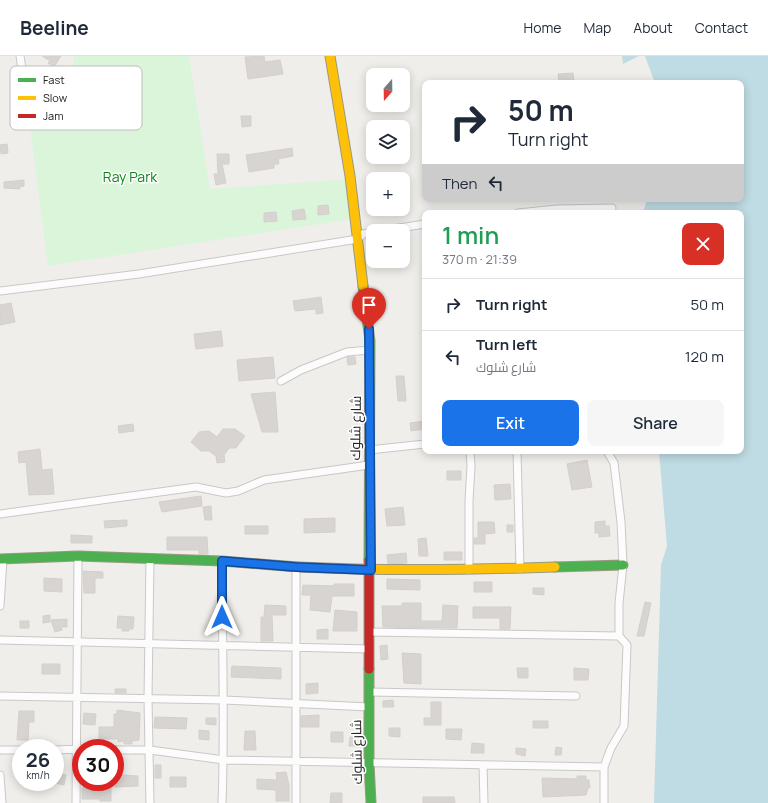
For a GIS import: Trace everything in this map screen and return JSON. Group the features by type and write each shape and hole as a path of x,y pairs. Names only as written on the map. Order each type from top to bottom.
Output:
{"street":[{"path":"20,56 22,66"},
{"name":"شارع شلوك","path":"330,56 362,259 370,350 369,465 371,570 369,632 369,763 371,803"},
{"path":"548,210 612,208"},
{"path":"410,226 422,224"},
{"path":"0,292 139,274 358,239 363,234 366,233"},
{"path":"281,381 301,370 347,352 370,350"},
{"path":"369,450 422,444"},
{"path":"469,570 468,501 471,466 470,454"},
{"path":"517,454 520,569"},
{"path":"604,803 604,767 611,748 624,726 627,645 619,636 619,603 623,564 621,522 614,463 610,454"},
{"path":"0,514 196,487 226,493 238,491 264,480 369,465"},
{"path":"0,606 1,559 78,556 222,561 296,567 371,570 520,569 623,564"},
{"path":"78,556 77,699 79,739"},
{"path":"150,559 150,644 148,699 150,803"},
{"path":"222,561 222,645 224,700 222,803"},
{"path":"296,567 296,803"},
{"path":"369,632 619,636"},
{"path":"0,640 370,649"},
{"path":"370,692 576,696"},
{"path":"0,696 77,699 224,700 369,707"},
{"path":"0,750 12,750"},
{"path":"124,750 150,750 224,760 296,760 369,763 604,767"},
{"path":"483,765 484,803"},
{"path":"0,775 2,803"},
{"path":"76,803 77,791"}],"green space":[{"name":"Ray Park","path":"73,56 189,56 210,189 347,179 352,219 48,266 30,130 142,130 142,66 74,66"}],"water":[{"path":"622,56 639,56 623,64"},
{"path":"645,56 768,56 768,803 654,803 661,565 667,546 659,454 744,454 744,210 644,210 646,202 744,202 744,80 654,80"}],"building":[{"path":"42,56 61,56 55,66 48,63 50,61"},
{"path":"264,56 265,62 280,60 283,74 248,79 245,57"},
{"path":"573,73 574,80 559,80 558,74"},
{"path":"241,116 251,116 251,126 242,127"},
{"path":"7,144 8,153 1,154 0,145"},
{"path":"292,148 293,156 278,159 279,164 274,164 274,168 249,172 246,155"},
{"path":"217,154 229,154 229,164 222,164 226,183 216,185 214,174 218,174"},
{"path":"24,180 24,186 19,187 20,189 4,188 4,182"},
{"path":"328,205 329,214 318,215 318,206"},
{"path":"304,209 306,219 293,220 292,211"},
{"path":"276,212 277,221 264,222 264,213"},
{"path":"321,297 323,313 316,314 316,309 295,311 293,301"},
{"path":"11,303 15,322 0,325 0,305"},
{"path":"221,331 223,346 196,349 194,334"},
{"path":"273,357 275,378 239,381 237,360"},
{"path":"347,357 355,357 356,364 348,365"},
{"path":"396,376 404,376 406,401 398,401"},
{"path":"275,392 278,432 262,432 251,394"},
{"path":"422,421 422,429 411,431 410,423"},
{"path":"133,424 134,431 119,433 118,426"},
{"path":"223,429 235,429 245,436 236,448 229,448 224,455 225,462 217,463 216,456 209,451 201,451 191,442 199,432 209,431 217,437"},
{"path":"40,449 42,470 52,469 54,494 29,495 26,462 19,463 18,452"},
{"path":"587,460 592,487 572,490 567,464"},
{"path":"447,471 461,471 461,480 447,480"},
{"path":"510,484 511,499 495,500 494,485"},
{"path":"201,496 202,506 162,512 159,502"},
{"path":"211,506 212,520 205,520 203,507"},
{"path":"403,507 405,525 387,526 385,509"},
{"path":"335,518 335,532 304,533 304,519"},
{"path":"127,520 127,526 105,528 104,521"},
{"path":"605,521 605,526 609,526 610,536 599,537 599,533 595,533 595,522"},
{"path":"478,522 494,522 495,533 485,534 485,544 474,544 474,538 478,538"},
{"path":"507,525 513,525 513,532 507,532"},
{"path":"245,526 268,526 268,534 245,534"},
{"path":"71,535 92,536 92,543 71,543"},
{"path":"167,537 207,537 208,554 199,554 199,550 167,550"},
{"path":"426,538 428,556 419,556 418,539"},
{"path":"444,552 462,552 462,560 444,560"},
{"path":"406,553 407,563 388,564 387,555"},
{"path":"83,571 103,572 103,578 95,578 95,593 84,593"},
{"path":"44,578 62,579 62,592 44,591"},
{"path":"387,579 420,580 420,590 387,589"},
{"path":"474,582 492,582 492,592 474,592"},
{"path":"334,584 354,584 354,596 332,596 330,612 310,610 311,595 302,595 303,585 334,586"},
{"path":"533,588 544,588 544,595 533,594"},
{"path":"645,602 651,603 644,636 637,636"},
{"path":"402,603 421,603 421,621 442,621 443,605 458,606 457,628 383,627 382,606 402,606"},
{"path":"265,605 286,606 286,615 272,615 273,641 261,641 261,617 264,617"},
{"path":"473,607 511,607 510,629 500,629 500,618 473,618"},
{"path":"335,610 357,612 357,631 333,631"},
{"path":"50,615 50,622 43,623 43,616"},
{"path":"118,616 134,617 133,629 129,629 129,631 122,631 122,628 117,628"},
{"path":"67,619 67,627 61,627 62,630 55,632 51,620"},
{"path":"20,621 29,621 29,628 20,628"},
{"path":"328,629 328,639 317,639 317,630"},
{"path":"387,645 388,659 381,660 380,646"},
{"path":"402,653 421,654 421,684 404,683"},
{"path":"42,664 60,664 60,674 42,674"},
{"path":"232,666 281,668 281,679 231,677"},
{"path":"517,668 528,668 528,678 518,678"},
{"path":"574,668 589,669 588,680 574,680"},
{"path":"318,683 318,693 306,694 306,684"},
{"path":"115,689 126,689 126,693 115,693"},
{"path":"393,700 394,707 383,707 383,701"},
{"path":"431,702 441,702 441,725 424,725 424,718 431,718"},
{"path":"117,710 140,713 139,740 132,741 132,744 124,744 124,739 99,739 99,727 114,727 114,714 117,714"},
{"path":"19,711 34,711 34,722 29,722 28,739 17,739"},
{"path":"84,713 96,714 95,725 83,724"},
{"path":"319,715 319,727 301,727 301,716"},
{"path":"155,717 187,718 186,729 154,728"},
{"path":"206,718 216,718 216,725 206,724"},
{"path":"533,721 548,721 548,728 533,728"},
{"path":"389,728 400,728 400,737 389,736"},
{"path":"446,729 462,729 461,740 446,739"},
{"path":"199,730 209,731 209,740 199,739"},
{"path":"245,731 255,731 256,750 244,750"},
{"path":"331,732 343,732 343,742 331,742"},
{"path":"350,737 356,737 356,746 349,746"},
{"path":"472,743 484,744 484,753 471,753"},
{"path":"556,747 562,748 561,755 555,755"},
{"path":"516,748 526,749 525,756 516,754"},
{"path":"155,765 161,765 161,778 155,778"},
{"path":"286,772 289,785 289,801 276,801 276,790 257,789 257,779 277,780 276,773"},
{"path":"64,775 66,775 64,785"},
{"path":"124,775 138,776 138,786 124,787"},
{"path":"577,776 586,776 586,780 589,780 590,788 588,788 586,795 543,797 542,778 577,779"},
{"path":"170,777 186,777 186,787 170,787"},
{"path":"82,791 111,791 111,801 100,801 100,799 82,799"},
{"path":"331,793 342,793 342,803 330,803"},
{"path":"423,797 454,797 455,803 423,803"}],"traffic: fast":[{"path":"363,286 370,341 369,560"},
{"path":"0,559 78,556 222,561 298,567"},
{"path":"555,567 623,565"},
{"path":"369,669 369,763 371,803"}],"traffic: slow":[{"path":"330,56 350,176 363,286"},
{"path":"298,567 426,570 555,567"}],"traffic: jam":[{"path":"369,560 369,669"}],"route":[{"path":"222,617 222,561 296,567 371,570 369,329"}]}
